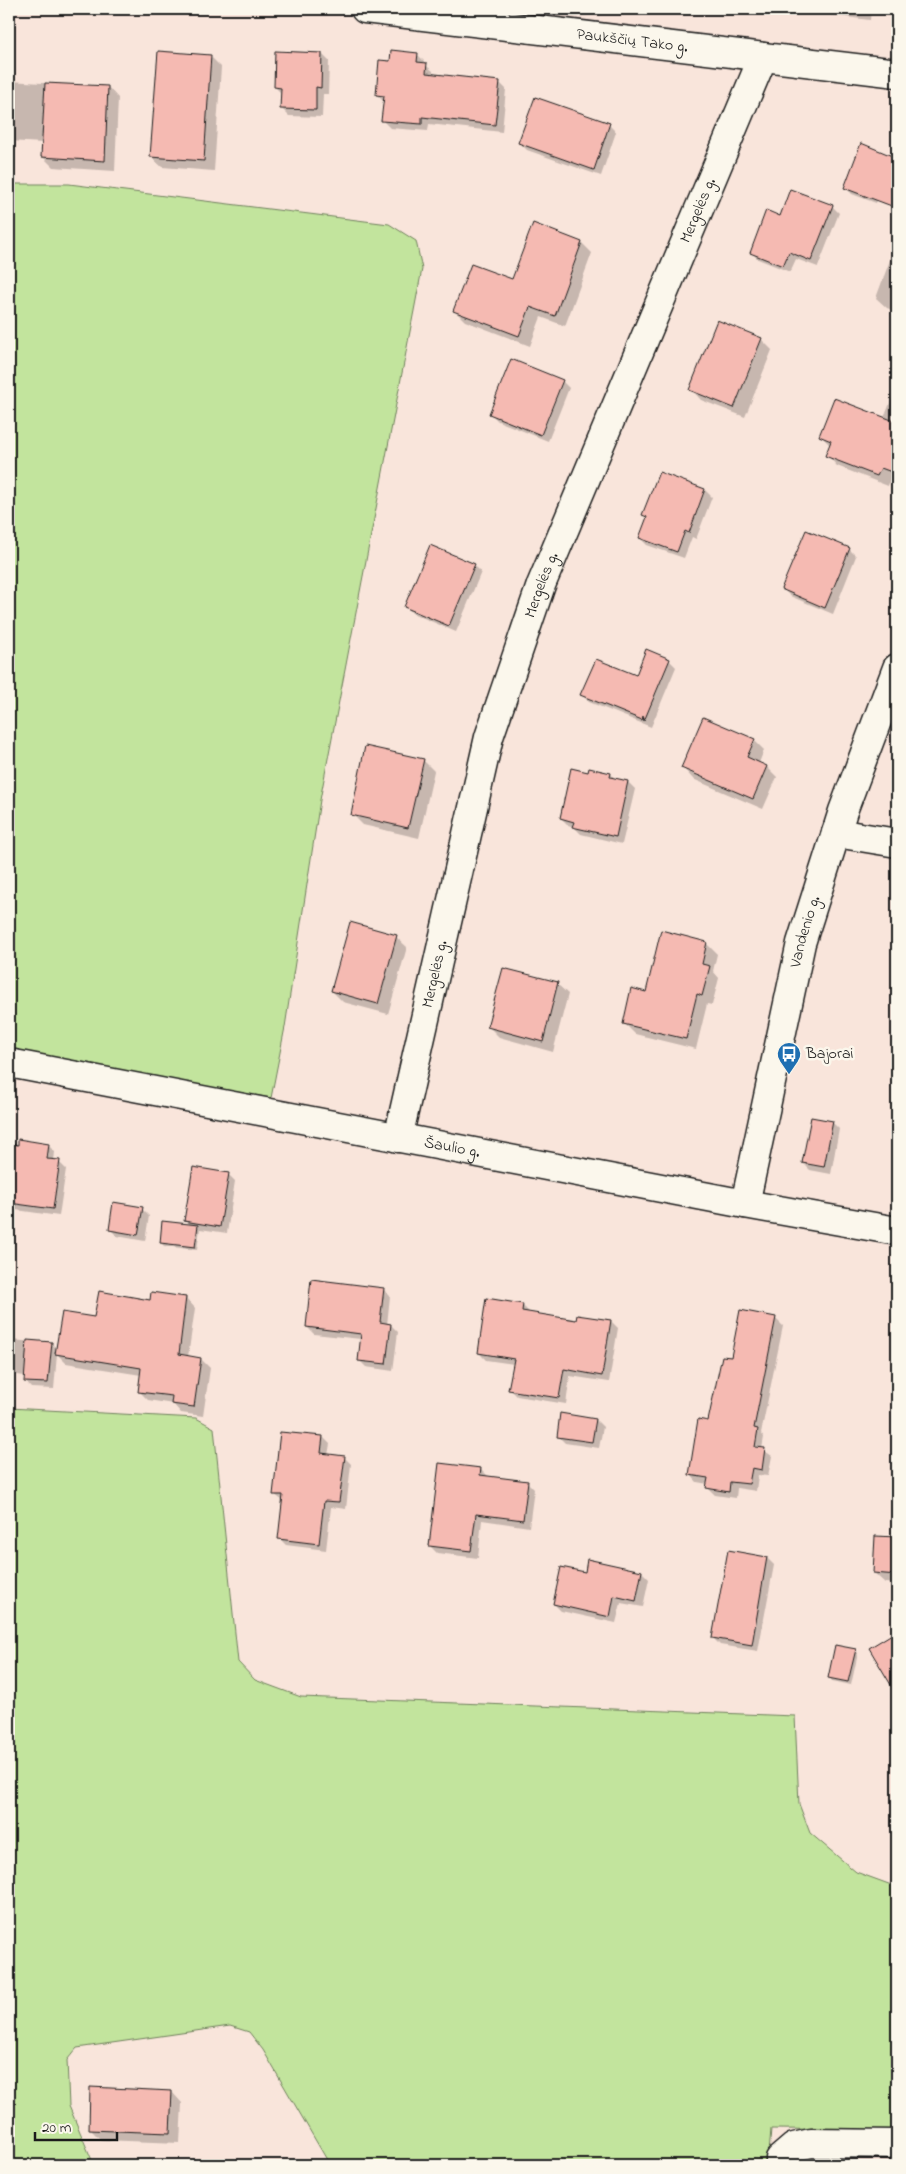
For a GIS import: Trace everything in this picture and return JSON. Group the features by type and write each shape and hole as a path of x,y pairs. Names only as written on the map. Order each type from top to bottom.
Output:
{"street":[{"name":"Paukščių Tako g.","path":"365,9 897,73"},
{"name":"Mergelės g.","path":"398,1138 492,728 541,585 763,57"},
{"name":"Vandenio g.","path":"744,1204 801,943 836,833 897,668"},
{"path":"836,833 897,842"},
{"name":"Šaulio g.","path":"9,1063 744,1204 897,1231"},
{"path":"780,2165 780,2159 794,2148 811,2144 897,2144"}],"green space":[{"path":"9,184 69,184 389,224 416,241 422,269 320,800 285,1027 271,1098 9,1051"},
{"path":"9,1408 196,1418 214,1428 238,1662 255,1680 301,1697 795,1716 799,1804 810,1833 856,1872 897,1887 897,2130 771,2129 768,2165 330,2165 263,2050 249,2032 230,2026 77,2048 67,2060 69,2106 94,2165 9,2165"}],"building":[{"path":"391,50 418,53 417,62 427,63 426,73 500,81 495,125 422,117 422,124 381,121 384,96 376,95 379,60 390,61"},
{"path":"158,51 211,55 204,161 150,157"},
{"path":"275,51 322,53 321,88 316,87 316,110 280,109 281,88 274,87"},
{"path":"45,83 108,86 105,161 41,157"},
{"path":"535,97 610,123 594,170 518,143"},
{"path":"861,143 897,158 897,208 844,188"},
{"path":"790,189 833,205 811,261 789,252 783,266 750,253 766,210 780,216"},
{"path":"533,223 582,242 555,316 530,307 519,336 453,311 471,264 512,279"},
{"path":"717,320 762,338 734,408 689,390"},
{"path":"511,359 563,380 541,435 489,414"},
{"path":"834,398 897,422 897,474 881,468 877,476 825,456 831,441 819,436"},
{"path":"659,472 705,489 689,533 685,531 677,552 639,538 647,517 642,515"},
{"path":"806,530 850,548 825,608 781,589"},
{"path":"430,545 475,564 449,626 404,607"},
{"path":"646,649 670,659 644,721 643,716 642,720 580,695 596,659 636,675"},
{"path":"703,717 755,739 747,757 767,766 753,799 681,768"},
{"path":"365,746 424,759 408,828 351,815"},
{"path":"571,768 588,772 589,768 611,773 610,777 628,781 616,837 572,827 574,822 560,818"},
{"path":"350,922 397,935 378,1004 331,991"},
{"path":"661,930 707,942 702,964 710,966 702,996 697,994 686,1039 623,1024 631,988 646,992"},
{"path":"503,968 558,982 543,1042 487,1027"},
{"path":"811,1117 833,1121 824,1167 802,1163"},
{"path":"18,1139 49,1144 47,1159 60,1160 53,1209 9,1203 9,1143 18,1145"},
{"path":"193,1167 229,1173 220,1227 184,1221"},
{"path":"113,1202 143,1207 138,1235 109,1230"},
{"path":"162,1221 198,1225 195,1247 160,1243"},
{"path":"311,1279 384,1288 380,1322 391,1324 386,1364 358,1361 361,1334 306,1327"},
{"path":"99,1291 150,1300 151,1292 186,1297 179,1354 201,1358 194,1407 171,1404 172,1396 138,1392 141,1368 55,1354 62,1312 94,1317"},
{"path":"486,1298 523,1304 522,1311 576,1320 577,1315 611,1320 602,1376 564,1369 559,1398 508,1390 514,1359 478,1353"},
{"path":"740,1310 776,1317 754,1428 758,1429 755,1447 765,1448 762,1470 752,1468 749,1484 730,1482 729,1492 706,1488 708,1478 689,1475 698,1419 708,1421 722,1356 731,1357"},
{"path":"27,1340 52,1342 48,1383 24,1382"},
{"path":"560,1413 596,1419 592,1442 557,1437"},
{"path":"280,1432 323,1436 321,1453 345,1456 339,1502 324,1501 319,1544 278,1539 283,1495 273,1495"},
{"path":"439,1463 481,1468 480,1475 528,1481 523,1520 476,1514 471,1551 429,1546"},
{"path":"875,1536 897,1537 897,1575 873,1573"},
{"path":"728,1550 767,1557 752,1645 712,1638"},
{"path":"587,1559 642,1571 636,1601 614,1596 610,1617 553,1604 561,1567 585,1572"},
{"path":"897,1631 897,1695 869,1648"},
{"path":"835,1645 856,1649 848,1682 828,1678"},
{"path":"90,2087 172,2091 170,2133 89,2130"}],"place":[{"name":"Bajorai","path":"789,1075"}]}
